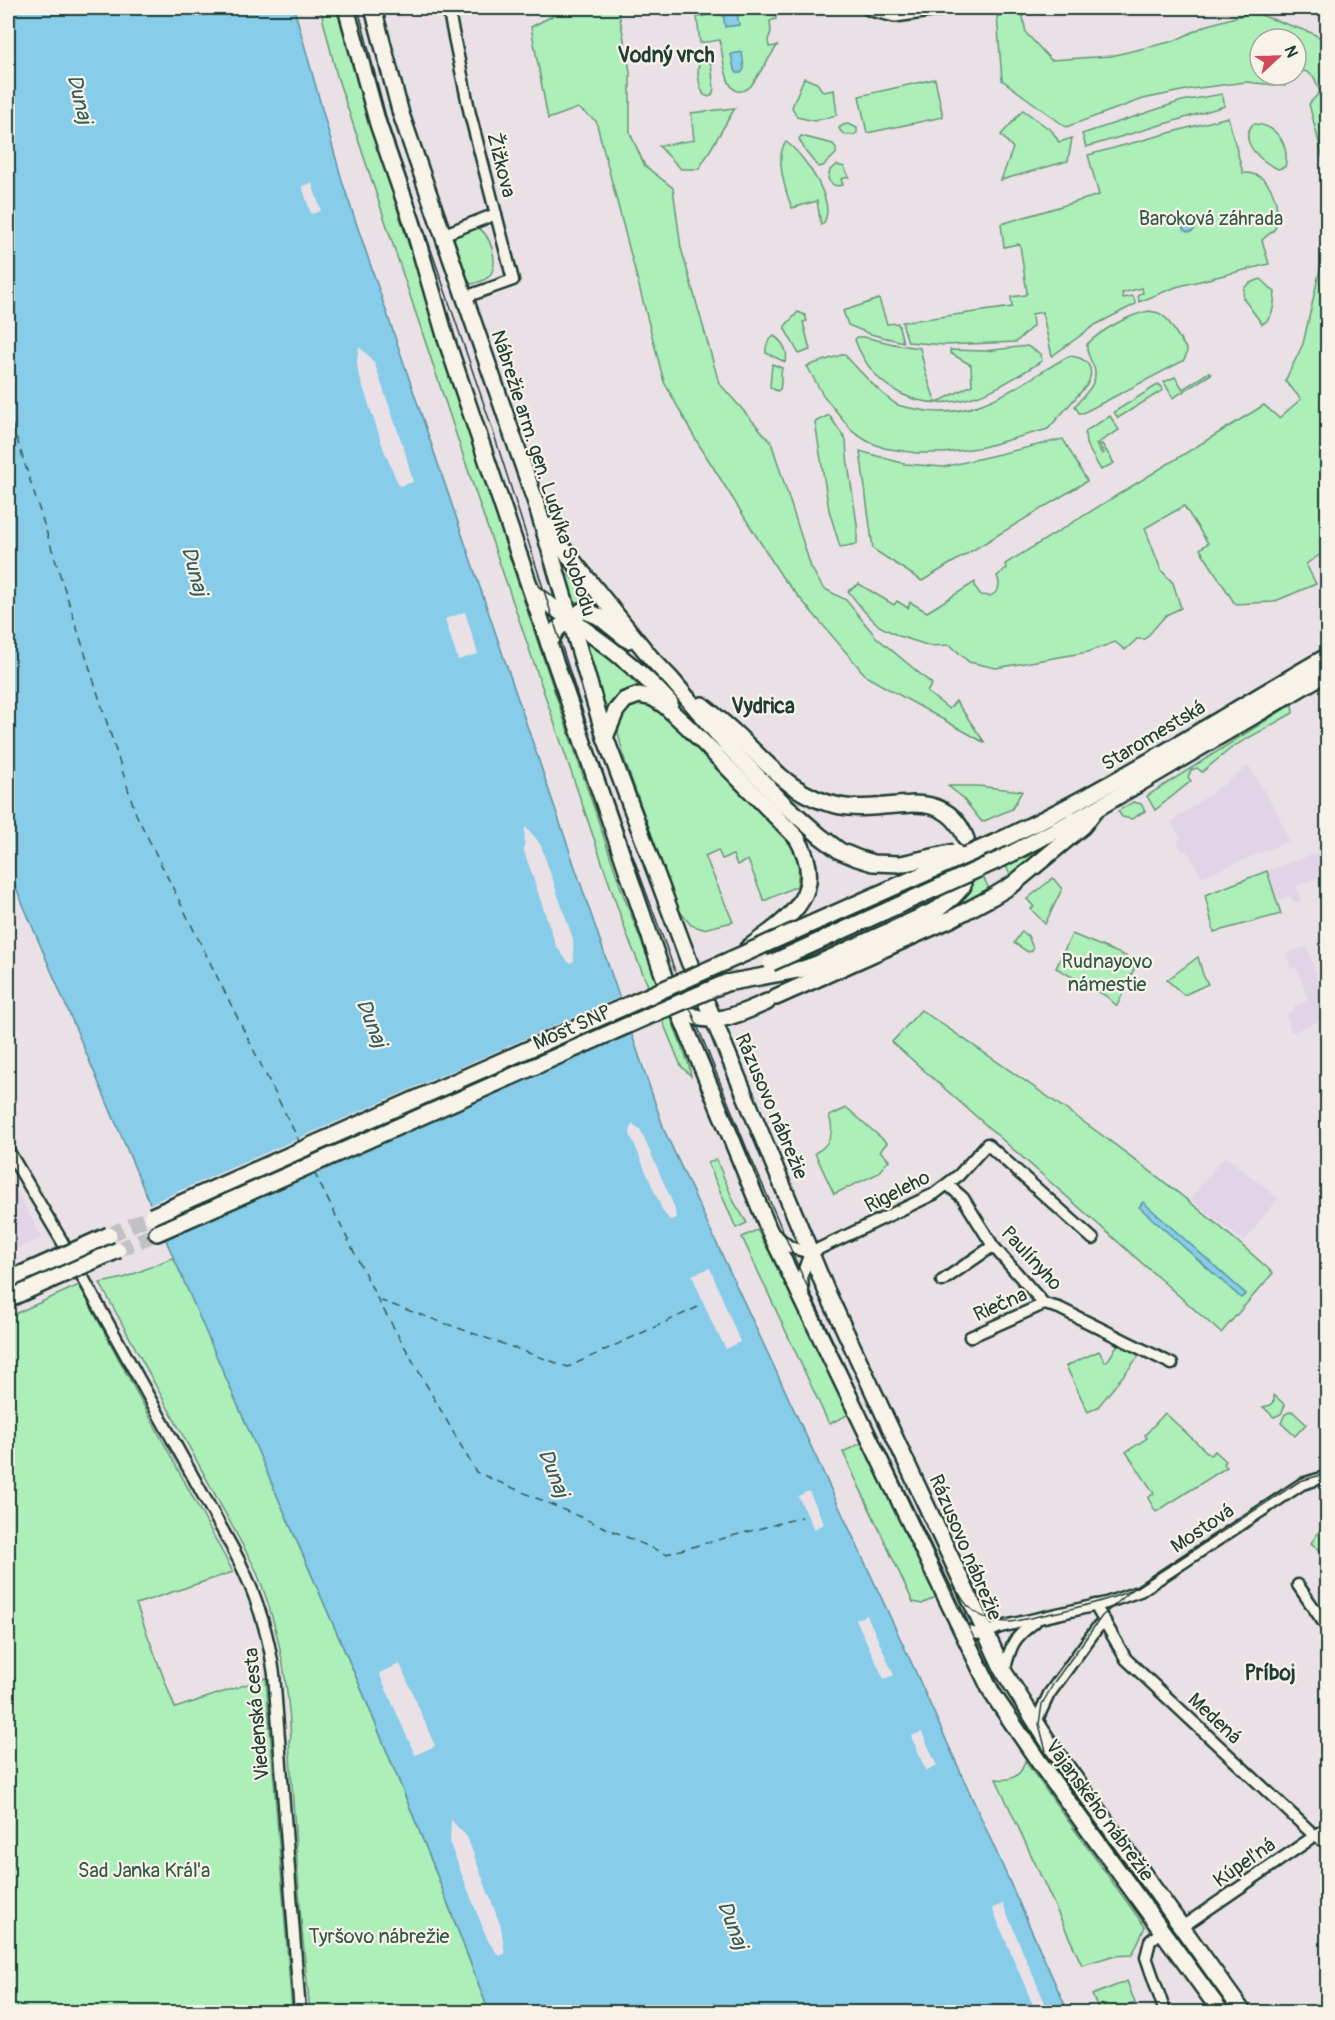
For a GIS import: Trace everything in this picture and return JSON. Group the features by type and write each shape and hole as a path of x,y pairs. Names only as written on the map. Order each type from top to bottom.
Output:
{"main road":[{"path":"346,8 378,124 412,222 446,339 664,977"},
{"name":"Nábrežie arm. gen. Ludvíka Svobodu","path":"373,8 401,114 536,503 605,737 690,964"},
{"path":"871,8 895,14 937,8"},
{"path":"536,503 557,541 651,658 725,743 784,804 840,851 873,863 891,865 918,862 996,842"},
{"path":"532,592 624,658 652,683 688,727"},
{"path":"549,644 557,629 583,610 593,612 651,658"},
{"name":"Staromestská","path":"996,842 1043,821 1124,777 1328,656"},
{"name":"Staromestská","path":"1003,858 1096,809 1328,672"},
{"path":"672,680 736,734 779,777 807,795 846,807 869,808 912,804 931,806 955,818 966,839"},
{"path":"605,737 620,704 625,700 645,695 664,705 788,828 803,850 808,864 808,881 804,896 795,911 777,927 728,961"},
{"path":"713,1020 736,1016 951,919 992,897 1012,885 1083,826 1096,809"},
{"name":"Most SNP","path":"152,1216 996,842"},
{"name":"Most SNP","path":"157,1233 1003,858"},
{"path":"726,982 803,969 831,958 946,904 963,886"},
{"name":"Rázusovo nábrežie","path":"707,1004 826,1290 985,1634"},
{"name":"Rázusovo nábrežie","path":"713,1020 700,1019 682,1013 769,1230 958,1624"},
{"path":"730,1062 729,1035 736,1016"},
{"path":"8,1280 109,1235"},
{"path":"8,1299 118,1250"},
{"name":"Vajanského nábrežie","path":"958,1624 992,1693 1026,1744 1221,2013"},
{"name":"Vajanského nábrežie","path":"985,1634 1004,1672 1035,1724 1243,2013"}],"street":[{"name":"Žižkova","path":"448,8 470,114 513,280 465,297"},
{"path":"442,235 496,214"},
{"name":"Rigeleho","path":"810,1253 919,1203 948,1185 987,1144 1093,1239"},
{"path":"8,1150 63,1243"},
{"name":"Paulínyho","path":"948,1185 963,1198 993,1246 1044,1304 1059,1308 1172,1364"},
{"path":"769,1230 790,1247 810,1253 802,1275 801,1285 805,1302"},
{"path":"942,1281 993,1246"},
{"name":"Viedenská cesta","path":"82,1276 240,1563 262,1619 274,1674 300,2013"},
{"name":"Riečna","path":"970,1337 1044,1304"},
{"name":"Mostová","path":"985,1634 1000,1627 1117,1600 1140,1591 1302,1484 1325,1477"},
{"path":"1298,1585 1328,1629"},
{"name":"Medená","path":"1095,1605 1126,1659 1316,1837 1328,1843"},
{"path":"1004,1672 1010,1648 1015,1639 1038,1620"},
{"path":"1035,1724 1049,1694 1105,1621"},
{"name":"Rázusovo nábrežie","path":"958,1624 972,1633 985,1634"},
{"name":"Kúpeľná","path":"1182,1927 1328,1827"},
{"path":"1162,1931 1152,1939 1147,1948 1146,1957 1166,2013"}],"shaded area":[{"path":"1249,766 1279,816 1289,841 1202,877 1187,850 1182,852 1177,841 1181,839 1171,822"},
{"path":"1321,851 1327,864 1327,874 1296,886 1301,901 1293,903 1291,896 1276,900 1267,871"},
{"path":"1307,946 1327,1011 1327,1018 1291,1033 1286,1014 1294,1010 1293,1006 1308,1000 1297,968 1291,969 1287,953"},
{"path":"1225,1156 1278,1198 1244,1242 1190,1199"},
{"path":"8,1175 42,1237 8,1253"}],"green space":[{"path":"320,8 338,8 400,218 527,610 623,894 689,1065 691,1076 681,1066 627,935 476,494 337,76"},
{"path":"560,8 618,8 630,71 630,133 645,166 673,188 681,248 719,383 771,442 811,567 823,588 846,600 876,637 932,684 927,692 949,709 956,701 985,743 867,677 782,577 696,440 664,382 596,121 578,108 548,119 531,27 560,12"},
{"path":"767,8 775,14 776,19 770,21 771,32 768,40 769,47 777,46 751,86 742,91 736,90 727,77 720,40 700,43 697,17"},
{"path":"1022,12 1026,33 1051,60 1111,56 1174,41 1205,26 1252,12 1295,27 1248,27 1248,82 1191,89 1143,99 1066,127 1002,80 997,16"},
{"path":"1308,32 1327,42 1327,174 1309,104 1320,92 1314,77 1308,73"},
{"path":"705,59 711,64 714,89 709,97 704,95 698,69 700,61"},
{"path":"804,78 817,83 823,92 834,90 837,115 814,121 797,117 792,107"},
{"path":"935,79 943,117 867,133 859,96"},
{"path":"1222,94 1225,106 1086,147 1082,134 1182,101"},
{"path":"735,108 699,169 681,169 659,146 694,140 691,113"},
{"path":"1023,110 1052,131 1059,142 1072,138 1068,161 1001,180 1013,148 1001,135"},
{"name":"Baroková záhrada","path":"1228,117 1243,173 1262,178 1268,184 1275,201 1277,220 1275,229 1262,240 1269,264 1176,287 1139,302 1138,294 1143,293 1142,288 1122,293 1123,298 1133,296 1136,304 1095,325 1052,356 1042,312 1032,314 1033,326 1016,342 945,345 908,342 902,322 1012,307 1011,297 1027,293 1020,245 1004,247 1001,224 1099,195 1088,155"},
{"path":"848,124 857,128 857,133 849,135 842,133 839,128"},
{"path":"1253,124 1268,127 1280,137 1285,151 1285,167 1278,169 1272,166 1254,151 1248,138"},
{"path":"801,136 833,144 836,154 823,166 818,167 806,152 799,139"},
{"path":"786,142 810,168 823,192 826,215 821,225 817,201 792,208 784,184 781,165 781,156"},
{"path":"837,165 844,167 849,177 841,179 843,185 838,186 828,179 830,170"},
{"path":"476,227 486,235 492,249 494,263 493,270 488,277 472,284 469,282 453,235"},
{"path":"1327,238 1328,531 1324,534 1327,550 1306,564 1316,584 1273,602 1235,604 1200,549 1208,543 1184,506 1145,528 1161,570 1173,583 1181,608 1166,615 1145,639 1137,639 1125,650 1115,642 1088,652 996,668 969,662 950,645 930,646 899,636 879,626 848,591 859,584 894,605 897,601 908,608 910,602 927,612 975,582 975,587 981,595 990,596 998,588 997,576 1007,568 1005,564 1264,405 1279,418 1301,399 1285,381 1303,344"},
{"path":"1261,279 1275,292 1271,314 1262,324 1243,298 1244,288"},
{"path":"879,299 887,324 898,323 903,342 870,334 848,325 843,311"},
{"path":"1149,311 1159,313 1167,319 1187,350 1183,361 1079,413 1075,406 1088,391 1095,375 1095,369 1087,352 1087,344 1116,324"},
{"path":"798,312 805,315 807,321 803,322 810,350 799,354 785,329 785,326"},
{"path":"774,336 780,341 787,355 785,362 766,353 767,343"},
{"path":"857,337 920,348 936,402 917,400 887,385 863,358 855,340"},
{"path":"1027,346 1041,354 1042,361 991,390 953,402 937,402 972,385 971,365 950,353 950,350 985,351"},
{"path":"844,354 892,402 904,407 937,412 958,411 996,398 1069,356 1085,361 1091,373 1087,385 1048,429 983,447 945,453 916,453 884,448 867,441 853,432 823,395 807,366"},
{"path":"772,364 782,368 781,386 777,391 770,387"},
{"path":"1209,372 1211,374 1173,398 1164,382 1175,377 1183,389"},
{"path":"1159,384 1163,390 1118,418 1114,412"},
{"path":"829,415 846,440 857,524 857,544 840,547 829,510 815,422"},
{"path":"1110,416 1119,430 1096,444 1102,454 1104,453 1099,445 1102,444 1114,463 1101,470 1086,444 1085,434 1087,430"},
{"path":"1063,439 1087,481 922,581 873,549 860,451 905,464 944,467"},
{"path":"561,566 593,602 592,603 573,602"},
{"path":"588,639 602,649 639,687 620,692 605,709 584,643"},
{"path":"645,701 669,716 784,831 797,857 799,869 797,886 764,901 748,860 737,865 733,855 722,859 718,850 705,856 733,922 703,929 691,925 678,909 625,761 618,733 621,718 630,706"},
{"path":"1292,704 1293,713 1234,746 1202,772 1197,768 1191,770 1188,777 1191,781 1155,810 1147,796"},
{"path":"948,786 978,786 1022,791 1012,809 982,822 961,796"},
{"path":"1133,802 1141,804 1145,811 1132,819 1122,817 1118,811"},
{"path":"1046,848 1011,877 1006,866"},
{"path":"979,868 989,889 942,915 967,894"},
{"path":"1267,871 1281,914 1214,932 1205,895"},
{"path":"1053,878 1062,889 1045,924 1031,909 1034,907 1027,899"},
{"path":"1022,931 1028,936 1032,951 1028,952 1014,943"},
{"name":"Rudnayovo námestie","path":"1072,934 1128,957 1134,969 1117,1006 1106,996 1056,968"},
{"path":"1198,957 1208,984 1184,995 1167,980"},
{"path":"921,1010 1102,1135 1189,1202 1273,1273 1221,1333 892,1042"},
{"path":"847,1108 887,1143 880,1151 889,1160 877,1174 834,1194 815,1153 830,1138 829,1116"},
{"path":"716,1159 734,1202 747,1223 736,1228 708,1163"},
{"path":"757,1230 806,1316 852,1413 829,1424 742,1237"},
{"name":"Tyršovo nábrežie","path":"174,1257 363,1693 432,1862 489,2012 310,2012 301,1921 289,1740 291,1738 290,1716 280,1651 270,1609 255,1568 100,1283 124,1278"},
{"name":"Sad Janka Kráľa","path":"79,1285 233,1572 136,1604 175,1708 266,1678 292,2012 8,2012 8,1317"},
{"path":"1119,1342 1139,1356 1098,1407 1088,1412 1066,1366 1099,1351 1105,1362"},
{"path":"1274,1395 1285,1405 1281,1414 1274,1417 1263,1407 1271,1405"},
{"path":"1292,1411 1306,1424 1295,1436 1281,1423 1285,1414"},
{"path":"1165,1413 1210,1455 1215,1451 1226,1461 1224,1464 1227,1467 1156,1512 1148,1498 1154,1493 1126,1452 1147,1438 1145,1435"},
{"path":"865,1441 938,1596 922,1604 913,1602 843,1452"},
{"path":"1327,1520 1327,1556 1311,1543"},
{"path":"1025,1761 1145,1927 1132,1955 1112,1956 1082,1965 996,1779 1015,1776"},
{"path":"1127,1981 1135,2003 1112,2012 1100,2012 1092,1995"}],"water":[{"name":"Dunaj","path":"8,8 294,8 343,184 665,1132 913,1666 1068,2012 489,2012 432,1862 363,1693 148,1199 8,869"},
{"path":"737,11 739,25 725,27 723,13"},
{"path":"742,52 744,69 741,73 737,73 731,54"},
{"path":"1189,218 1194,220 1196,225 1194,230 1189,232 1184,230 1182,225 1184,220"},
{"path":"1143,1202 1246,1294 1241,1298 1139,1207"}],"pier":[{"path":"312,183 321,211 311,214 302,186"},
{"path":"359,347 375,365 413,482 399,486 384,450 358,372"},
{"path":"465,612 478,654 458,660 445,619"},
{"path":"525,827 541,846 573,939 574,961 569,963 556,946 524,851"},
{"path":"622,996 635,1033 163,1241 147,1205"},
{"path":"632,1124 640,1129 674,1206 676,1218 670,1220 663,1212 630,1134"},
{"path":"710,1268 740,1342 726,1349 712,1323 692,1275"},
{"path":"809,1491 824,1524 814,1529 798,1496"},
{"path":"867,1615 894,1675 884,1679 856,1619"},
{"path":"400,1664 435,1746 415,1755 379,1673"},
{"path":"922,1732 937,1766 926,1771 911,1736"},
{"path":"451,1820 467,1837 501,1927 505,1954 499,1956 488,1941 450,1844"},
{"path":"1003,1904 1049,2012 1036,2012 992,1908"}],"ferry route":[{"path":"8,411 136,814 300,1143"},
{"path":"314,1172 378,1300 476,1472 666,1554 802,1517"},
{"path":"379,1300 568,1367 698,1307"}],"tunnel":[{"path":"109,1235 152,1216"},
{"path":"118,1250 157,1233"}],"tram line":[{"path":"358,8 387,121 490,422 601,769 675,971"},
{"path":"691,1010 747,1149 802,1275 958,1607 1005,1697 1232,2012"},
{"path":"1046,1751 1039,1724 1042,1704 1055,1681 1102,1616 1132,1590 1300,1481 1328,1473"},
{"path":"959,1593 963,1601 981,1616 995,1621 1011,1622 1088,1605 1132,1590"}],"district":[{"name":"Vodný vrch","path":"666,55"},
{"name":"Vydrica","path":"763,706"},
{"name":"Príboj","path":"1270,1673"}]}
